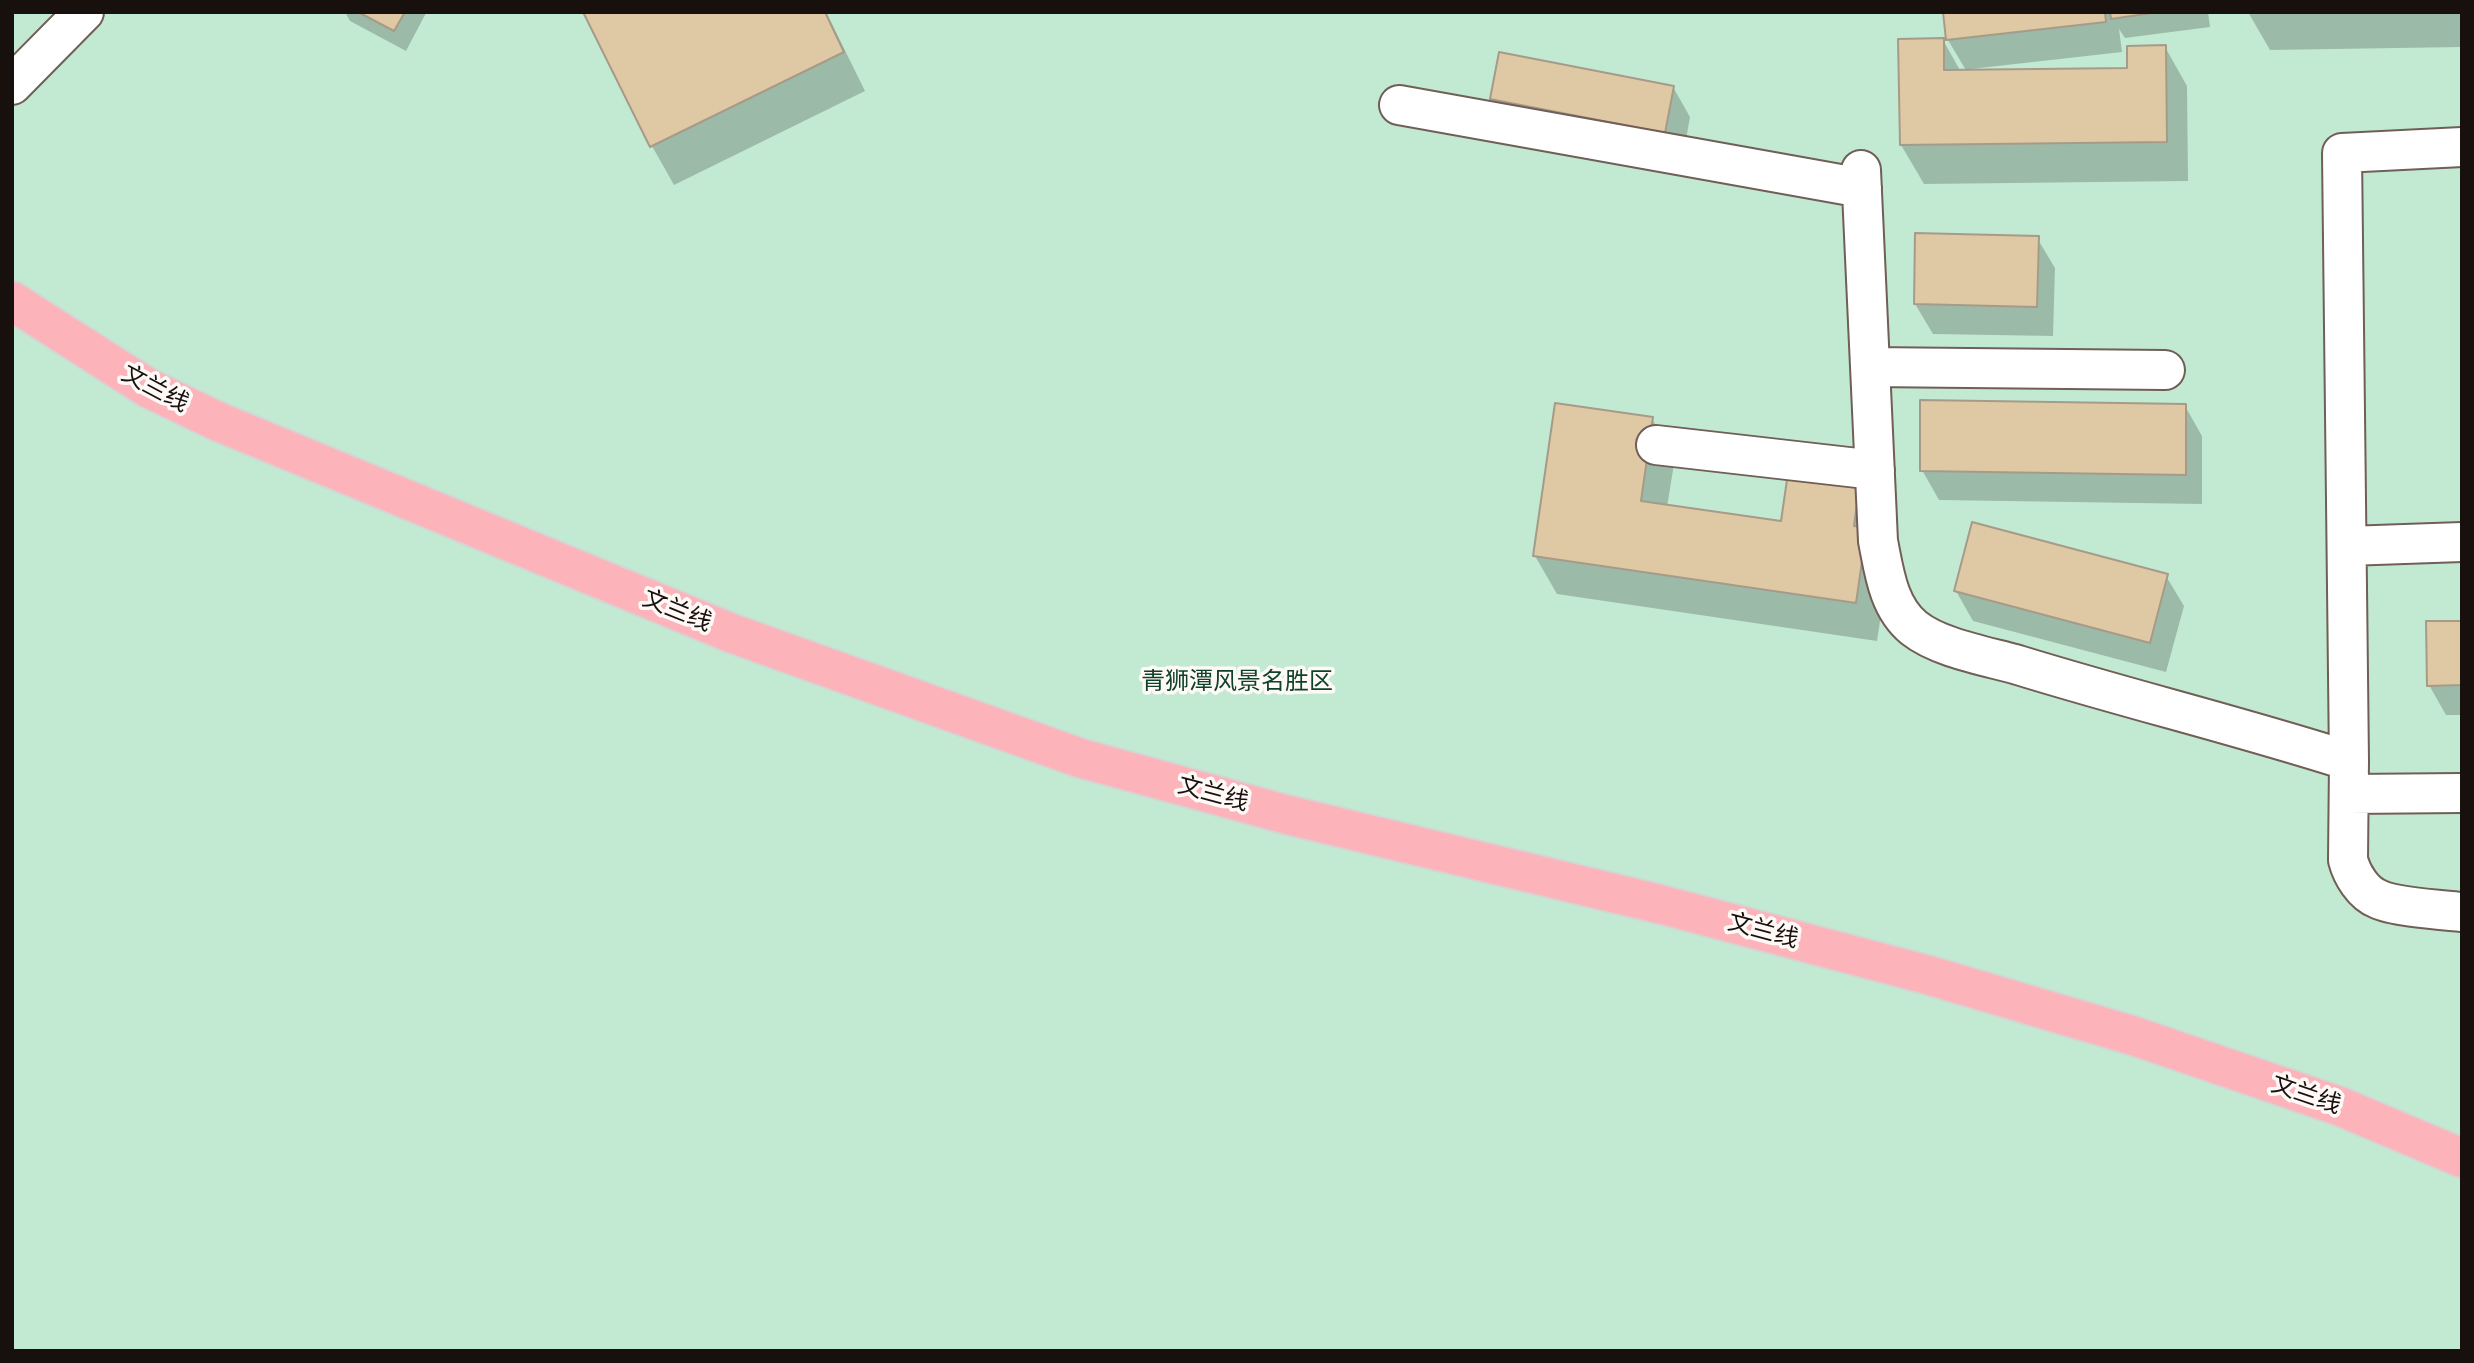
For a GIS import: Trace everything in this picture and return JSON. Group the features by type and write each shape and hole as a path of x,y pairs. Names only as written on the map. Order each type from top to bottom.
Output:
{"main road":[{"name":"文兰线","path":"12,301 148,388 219,422 731,633 1080,758 1288,815 1659,904 1941,979 2134,1036 2339,1106 2462,1158"}],"street":[{"path":"12,85 84,12"},
{"path":"1399,105 1862,179 1878,541 1887,582 1903,617 1929,638 2084,685 2272,736 2349,777 2462,793"},
{"path":"2462,147 2342,153 2348,860 2355,876 2370,895 2381,901 2462,912"},
{"path":"1870,367 2165,370"},
{"path":"1656,445 1875,470"},
{"path":"2347,547 2462,542"}],"green space":[{"name":"青狮潭风景名胜区","path":"12,12 2462,12 2462,1351 12,1351"}],"building":[{"path":"358,12 405,12 394,31"},
{"path":"583,12 825,12 844,52 650,147"},
{"path":"1943,12 2105,12 2106,22 1946,40"},
{"path":"2110,12 2159,12 2111,19"},
{"path":"1944,38 1944,70 2127,68 2127,46 2166,45 2167,142 1900,145 1898,39"},
{"path":"1499,52 1674,86 1665,133 1490,99"},
{"path":"1915,233 2039,236 2037,307 1914,304"},
{"path":"1920,400 2186,404 2186,475 1920,471"},
{"path":"1555,403 1653,417 1641,501 1781,521 1788,473 1860,483 1854,526 1867,527 1856,603 1533,556"},
{"path":"1972,522 2168,574 2150,643 1954,591"},
{"path":"2426,621 2462,621 2462,685 2427,686"}]}
